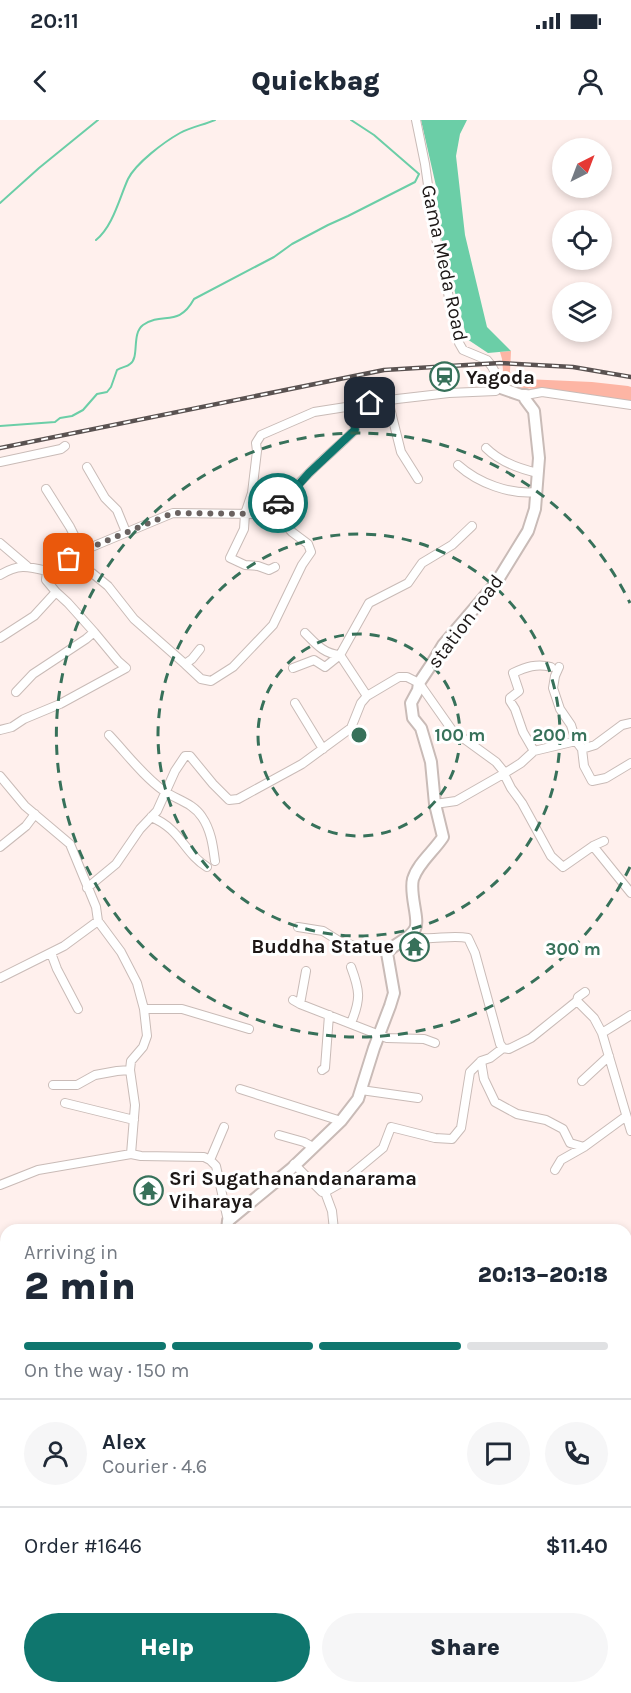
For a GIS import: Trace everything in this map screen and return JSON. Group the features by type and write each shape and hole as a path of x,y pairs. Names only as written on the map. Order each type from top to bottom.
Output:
{"street":[{"name":"Gama Meda Road","path":"416,120 435,234 459,344 463,350 487,360 494,371 498,387"},
{"path":"275,567 269,570 245,565 230,558 244,529 245,514 252,494 256,443 261,435 314,412 388,400 449,393 496,391 498,387 521,395 542,392 631,405"},
{"name":"station road","path":"409,936 417,924 412,900 412,882 415,873 443,837 435,804 431,762 421,728 412,718 411,703 419,683 432,665 442,645 496,583 528,531 536,509 538,473 536,421 534,411 525,399 526,395"},
{"path":"388,400 401,452 418,479"},
{"path":"256,514 273,507 291,493 355,430 352,406"},
{"path":"0,462 61,449 65,446"},
{"path":"486,448 509,464 538,473"},
{"path":"458,465 473,477 502,488 525,493 537,492"},
{"path":"87,467 105,498 117,510 126,532"},
{"path":"46,489 82,551"},
{"path":"0,575 11,568 27,566 47,571 92,573 108,585 134,619 201,679 211,681 233,667 273,625 311,552 308,544 278,518 218,512 173,513 82,551 47,571"},
{"path":"293,668 314,660 325,667 340,655 369,603 408,582 422,563 452,545 472,526"},
{"path":"0,543 27,566"},
{"path":"0,730 12,727 24,719 60,704 126,668 46,580 47,571"},
{"path":"0,638 34,616 56,592"},
{"path":"16,692 33,674 94,632"},
{"path":"306,633 320,648 331,654 340,655"},
{"path":"185,664 200,649"},
{"path":"340,655 367,696"},
{"path":"534,751 523,732 510,698 519,691 513,673 529,666 544,664 555,667 553,688 560,709 571,725 576,741 582,749 584,766 592,781 606,778 631,763"},
{"path":"87,888 116,864 140,829 157,811 175,771 185,756 190,756 229,800 238,799 302,764 351,728 361,703 367,696 399,677 407,677 419,683 452,730 496,762 505,772 511,788 522,803 551,856 562,867 604,841"},
{"path":"295,703 323,749"},
{"path":"582,749 595,745 622,726 631,723"},
{"path":"109,735 143,773 165,792 190,804 202,816 210,832 215,861"},
{"path":"435,804 456,801 522,763 534,751 576,741"},
{"path":"0,776 25,806 70,844 96,907 98,921 121,952 137,983 144,1009 147,1036 143,1047 131,1061 130,1070 135,1105 131,1154"},
{"path":"0,847 26,826 35,813"},
{"path":"152,817 163,821 178,835 198,862 207,867"},
{"path":"594,846 631,893"},
{"path":"0,978 64,946 98,921"},
{"path":"298,927 323,931 355,946 380,948 387,953"},
{"path":"229,1224 313,1148 341,1121 358,1100 394,993 387,953 389,949 409,936 433,939 459,936 468,938 476,953 503,1048"},
{"path":"51,953 78,1009"},
{"path":"351,967 359,988 357,1009 351,1023"},
{"path":"306,971 296,1002 387,1038 423,1039 435,1042"},
{"path":"325,1192 341,1183 383,1148 391,1127 435,1138 452,1139 461,1128 470,1072 481,1061 490,1058 503,1048 509,1048 531,1038 585,992"},
{"path":"577,1001 594,1018 602,1033 631,1131"},
{"path":"144,1009 182,1009 249,1029"},
{"path":"322,1070 325,1068 328,1015"},
{"path":"602,1033 631,1015"},
{"path":"582,1081 609,1056"},
{"path":"481,1061 484,1079 495,1102 517,1114 546,1120 563,1129 570,1143 584,1147"},
{"path":"53,1085 77,1085 95,1075 130,1070"},
{"path":"240,1089 341,1121"},
{"path":"361,1090 418,1098"},
{"path":"65,1103 134,1120"},
{"path":"555,1170 561,1160 584,1147 626,1117"},
{"path":"210,1160 224,1127"},
{"path":"279,1135 304,1142 313,1148"},
{"path":"0,1185 38,1170 131,1154 204,1158 216,1166 227,1224"},
{"path":"294,1164 322,1192 325,1192 332,1211 333,1224"}],"shaded area":[{"path":"421,120 467,120 460,134 456,156 465,235 487,327 511,351 488,353 467,339 439,230 436,186"},
{"path":"511,351 510,372 512,376 525,379 628,386 631,387 631,401 514,387 504,382 500,352"}],"waterway":[{"path":"0,203 98,120"},
{"path":"96,240 111,220 128,179 137,166 180,133 215,120"},
{"path":"0,426 55,422 83,410 97,394 107,392 117,370 133,361 137,334 143,325 182,313 194,299 274,257 292,244 415,182 419,174 374,135 351,120"}],"railway":[{"path":"0,448 384,370 500,363 573,367 631,377"}],"way so far":[{"path":"69,559 82,551 173,513 256,514 278,503"}],"place":[{"name":"Yagoda","path":"445,377"},
{"name":"Buddha Statue","path":"415,946"},
{"name":"Sri Sugathanandanarama Viharaya","path":"148,1190"}],"route":[{"path":"278,503 355,430 352,406 370,403"}]}
